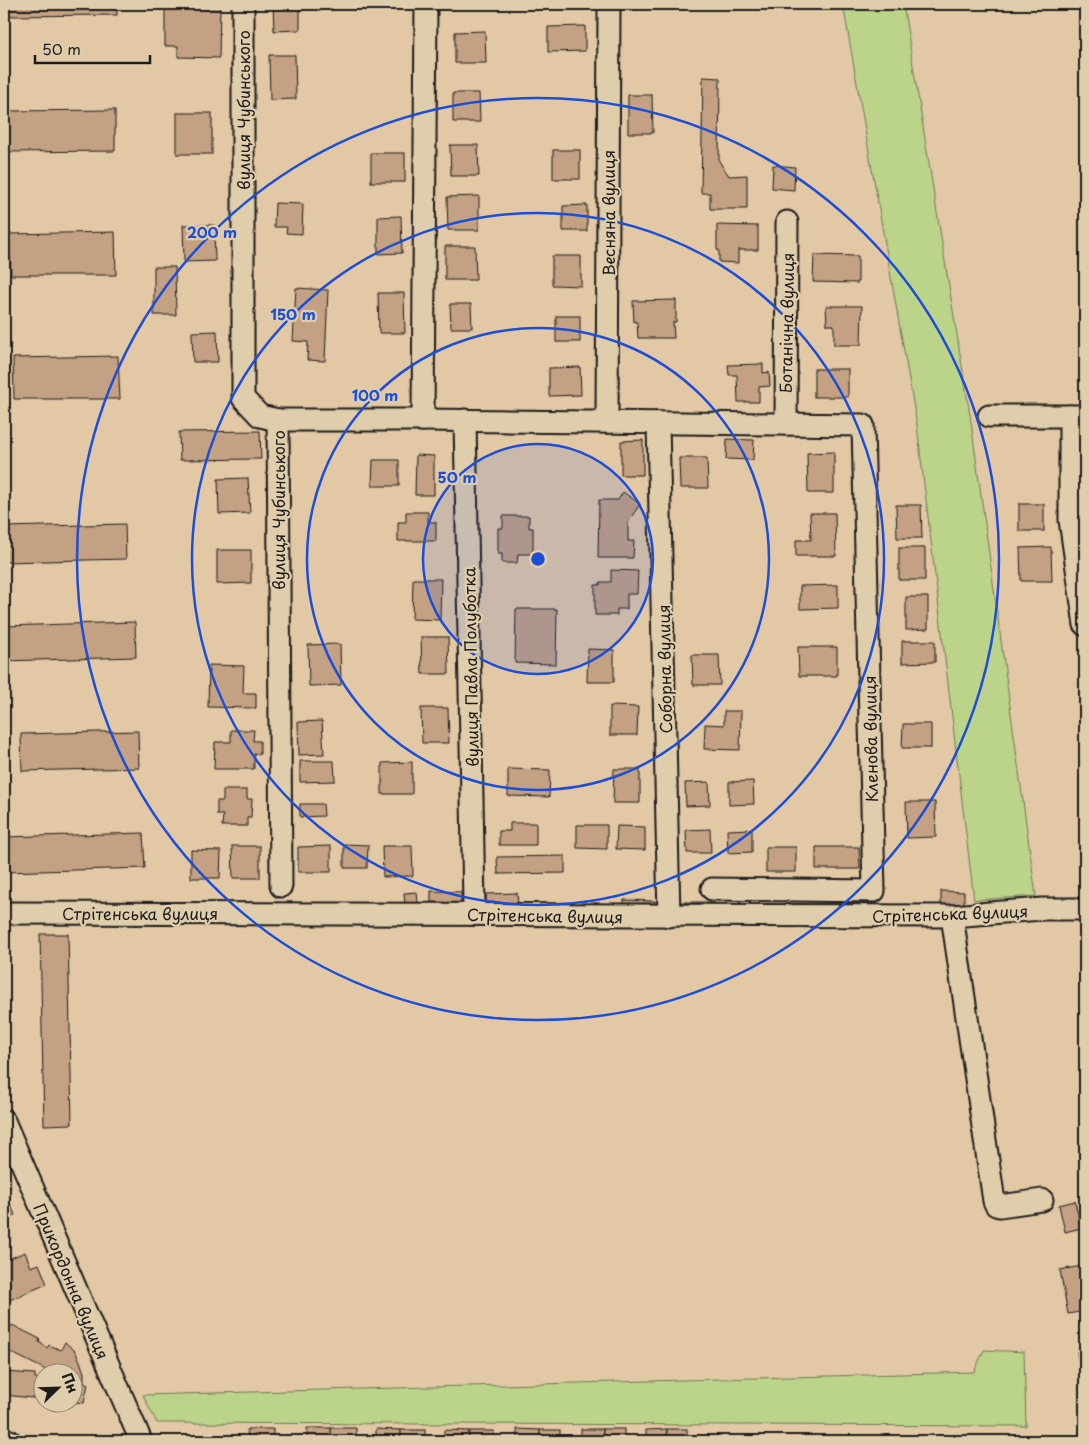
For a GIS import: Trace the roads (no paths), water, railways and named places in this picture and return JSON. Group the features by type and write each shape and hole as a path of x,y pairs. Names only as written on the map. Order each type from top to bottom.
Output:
{"street":[{"name":"вулиця Чубинського","path":"243,4 243,398 260,416 278,420 281,886"},
{"path":"423,420 426,4"},
{"name":"Весняна вулиця","path":"607,422 609,4"},
{"name":"Ботанічна вулиця","path":"786,424 788,222"},
{"path":"990,416 1077,416 1070,520 1085,625"},
{"path":"278,420 786,424"},
{"name":"вулиця Павла Полуботка","path":"465,420 473,914"},
{"name":"Соборна вулиця","path":"658,423 669,916"},
{"name":"Кленова вулиця","path":"712,889 874,891 863,425 786,424"},
{"name":"Стрітенська вулиця","path":"4,913 952,916 1042,909 1085,909"},
{"path":"952,916 994,1201 996,1205 1000,1206 1042,1200"},
{"name":"Прикордонна вулиця","path":"4,1121 141,1441"},
{"path":"4,1439 10,1441"}]}
